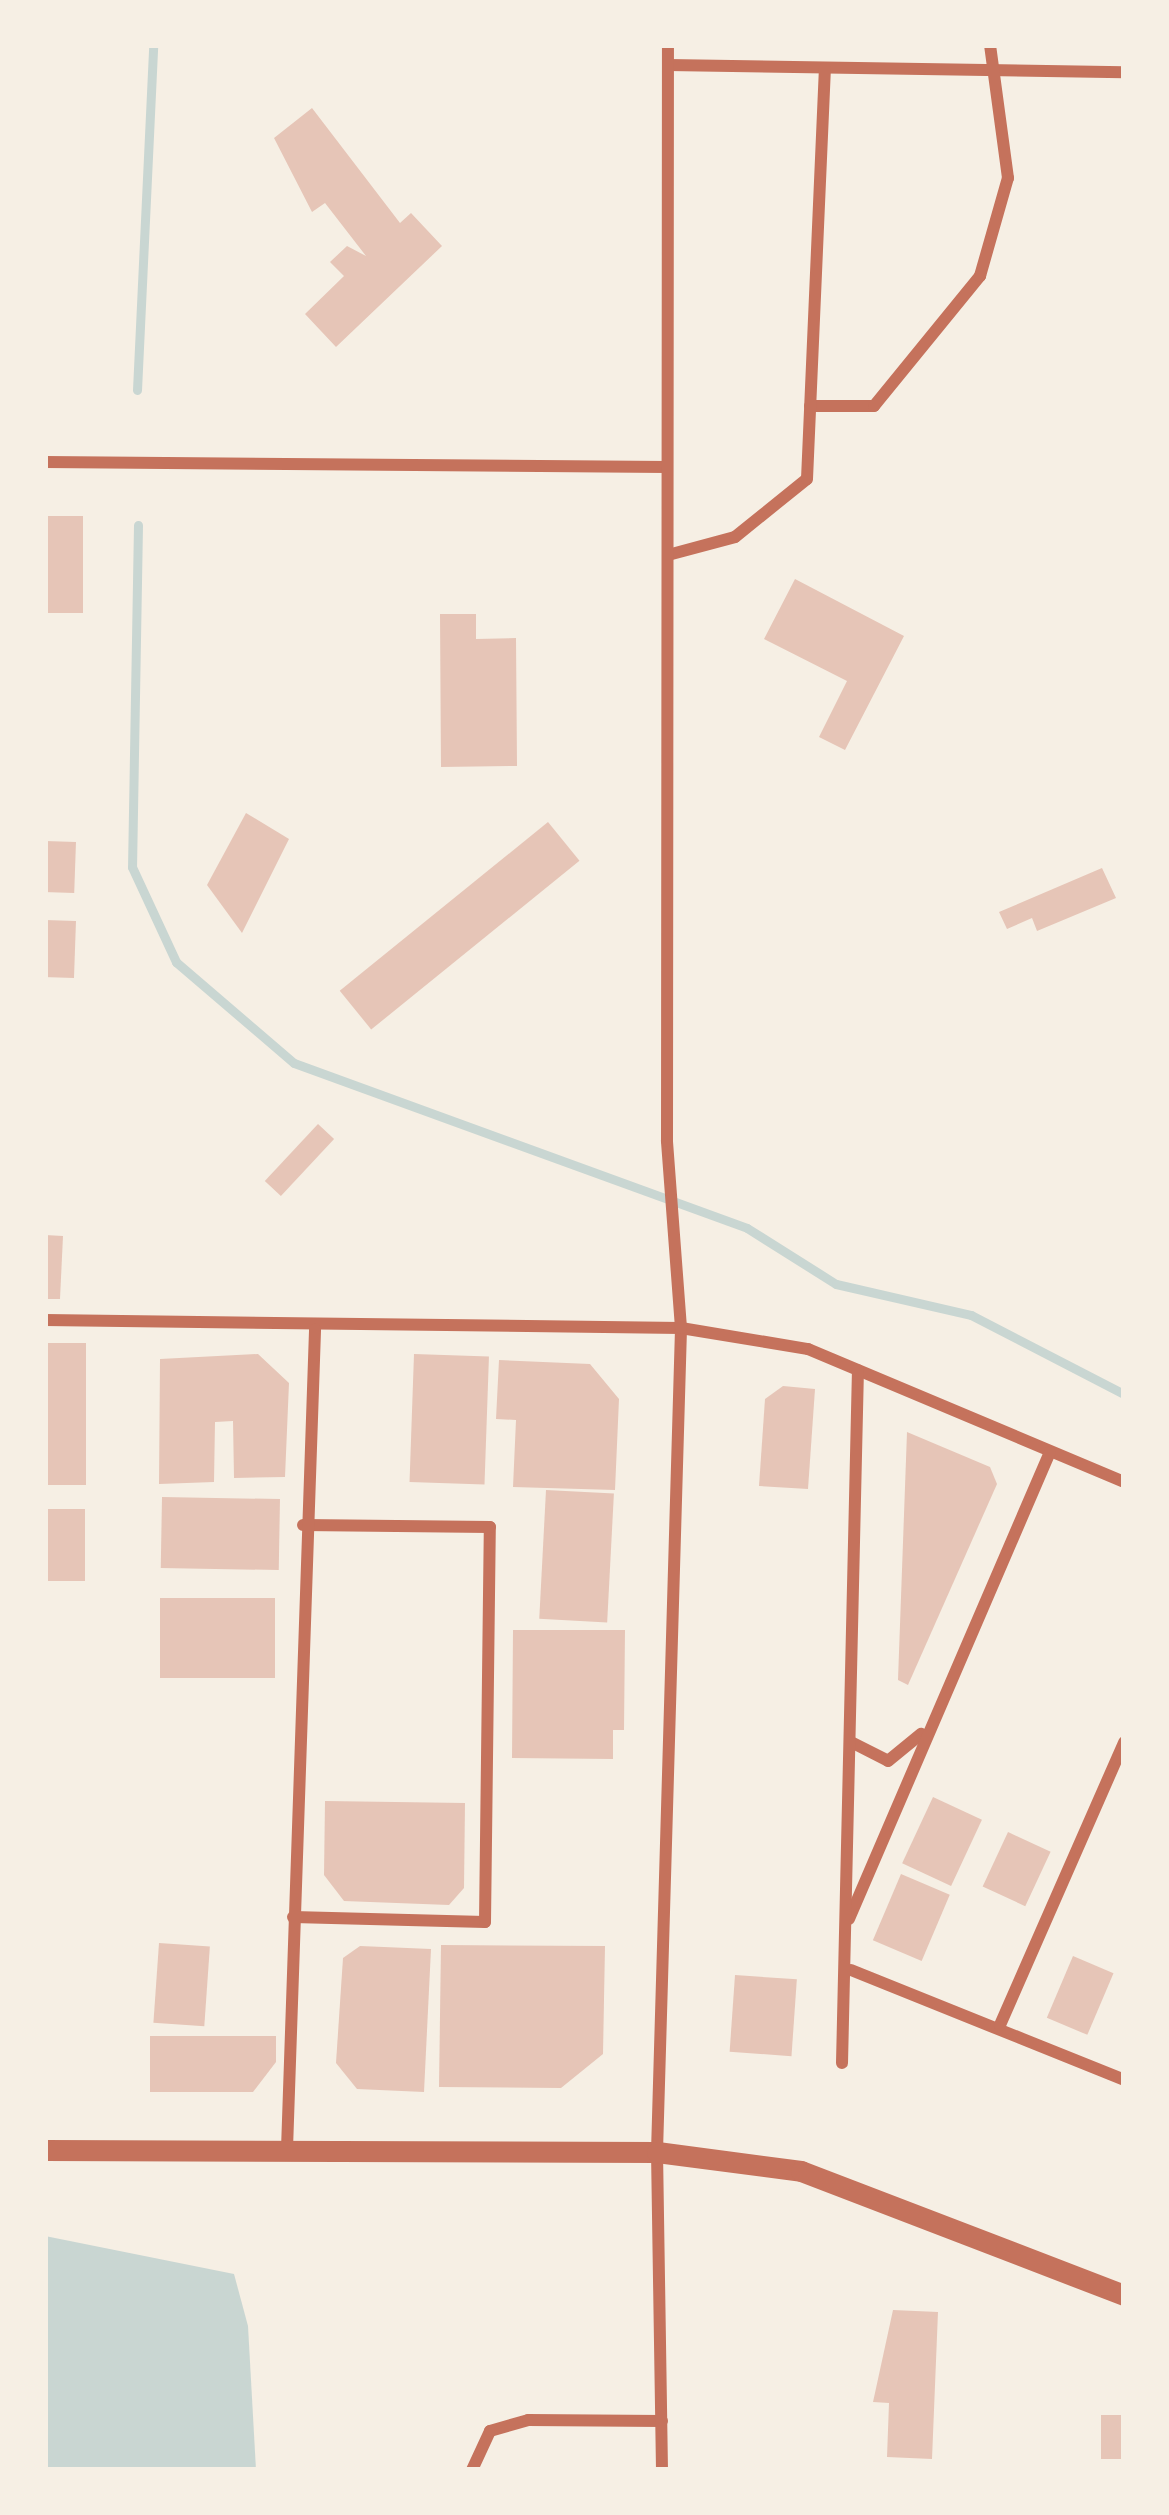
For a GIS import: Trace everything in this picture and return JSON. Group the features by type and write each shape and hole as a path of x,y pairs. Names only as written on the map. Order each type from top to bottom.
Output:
{"street":[{"path":"662,2470 657,2152 681,1328 668,1142 668,45"},
{"path":"810,406 874,406 980,276 1008,178 989,70 990,45"},
{"path":"668,65 1124,72"},
{"path":"668,554 735,536 807,479 825,68"},
{"path":"45,462 668,467"},
{"path":"45,1320 315,1329 681,1328 808,1349 1124,1482"},
{"path":"287,2149 303,1525 315,1329"},
{"path":"842,2062 851,1970 845,1928 853,1742 858,1370"},
{"path":"845,1928 921,1733 1050,1452"},
{"path":"293,1917 484,1922 490,1527 303,1525"},
{"path":"853,1742 888,1761 921,1733"},
{"path":"1000,2026 1124,1742"},
{"path":"851,1970 1000,2026 1124,2080"},
{"path":"45,2150 657,2152 801,2171 1124,2295"},
{"path":"472,2470 490,2431 528,2420 662,2421"}],"shaded area":[{"path":"45,2236 234,2274 248,2326 256,2470 45,2470"}],"building":[{"path":"312,108 400,223 411,213 442,246 336,347 305,314 344,276 330,262 347,246 366,256 325,203 312,212 274,138"},
{"path":"45,516 83,516 83,613 45,613"},
{"path":"795,579 904,636 845,750 819,737 847,681 764,639"},
{"path":"440,614 476,614 476,639 516,638 517,766 441,767"},
{"path":"246,813 289,839 242,933 207,885"},
{"path":"548,822 579,861 371,1030 340,991"},
{"path":"45,841 76,842 74,893 45,892"},
{"path":"1102,868 1116,898 1037,931 1032,918 1007,929 999,912"},
{"path":"45,920 76,921 74,978 45,977"},
{"path":"318,1124 334,1139 281,1196 265,1181"},
{"path":"45,1235 63,1236 60,1299 45,1299"},
{"path":"45,1343 86,1343 86,1485 45,1485"},
{"path":"258,1354 289,1383 285,1477 234,1478 233,1421 215,1422 214,1482 159,1484 160,1359"},
{"path":"414,1354 489,1357 484,1485 410,1482"},
{"path":"499,1360 590,1364 619,1399 615,1490 513,1487 516,1420 496,1419"},
{"path":"783,1386 815,1389 808,1489 759,1486 765,1399"},
{"path":"907,1432 990,1467 997,1484 908,1685 898,1680"},
{"path":"546,1490 614,1494 607,1622 539,1619"},
{"path":"162,1497 280,1499 279,1570 161,1568"},
{"path":"45,1509 85,1509 85,1581 45,1581"},
{"path":"160,1598 275,1598 275,1678 160,1678"},
{"path":"513,1630 625,1630 624,1730 613,1730 613,1759 512,1758"},
{"path":"933,1797 982,1820 951,1886 902,1863"},
{"path":"325,1801 465,1803 464,1888 449,1905 344,1901 324,1875"},
{"path":"1008,1832 1051,1852 1025,1906 983,1886"},
{"path":"901,1874 950,1895 922,1961 873,1940"},
{"path":"159,1943 210,1947 204,2026 153,2023"},
{"path":"441,1945 605,1946 603,2054 561,2088 439,2087"},
{"path":"360,1946 431,1949 424,2092 357,2089 336,2063 343,1958"},
{"path":"1073,1956 1114,1973 1087,2035 1047,2018"},
{"path":"735,1975 797,1979 791,2056 730,2052"},
{"path":"150,2036 276,2036 276,2062 253,2092 150,2092"},
{"path":"893,2310 938,2312 932,2459 887,2457 889,2403 873,2402"},
{"path":"1101,2415 1124,2415 1124,2459 1101,2459"}],"waterway":[{"path":"137,390 153,45"},
{"path":"138,525 132,867 176,962 294,1063 747,1228 836,1284 971,1315 1124,1394"}]}
